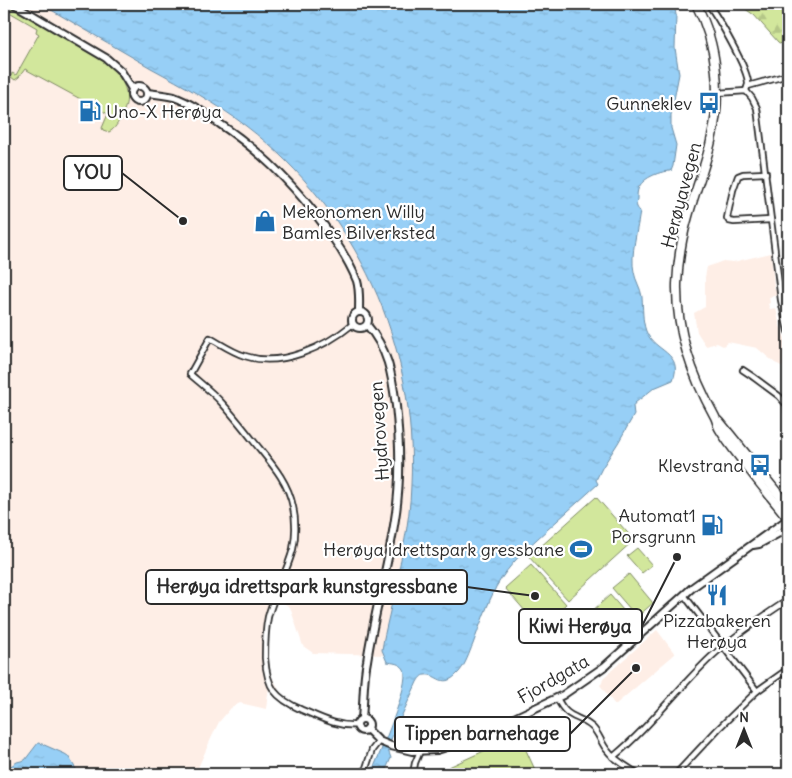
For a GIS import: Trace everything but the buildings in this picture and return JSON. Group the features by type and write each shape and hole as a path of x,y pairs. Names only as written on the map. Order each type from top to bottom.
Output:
{"highway":[{"name":"Herøyavegen","path":"696,4 712,48 717,93 712,140 683,235 679,259 677,286 680,322 687,354 699,387 718,426 788,519"},
{"name":"Herøyavegen","path":"716,420 723,424 788,506"}],"street":[{"path":"14,4 106,58 121,71 132,88"},
{"path":"708,4 720,21 738,56 748,79 747,89 757,108 781,300 788,331"},
{"path":"717,93 747,89 788,75"},
{"path":"138,85 144,87 147,93 146,99 141,102 135,101 130,93 132,88 138,85"},
{"path":"147,93 173,97 196,108 242,139 289,182 313,209 346,258 357,282 360,295 359,312"},
{"path":"766,173 738,176 727,218 729,221 734,222 771,220"},
{"path":"359,312 364,313 368,317 367,324 362,328 358,328 352,322 353,316 359,312"},
{"path":"353,324 312,349 274,360 244,356 210,338 190,374 220,401 275,467 284,480 292,499 295,521 293,546 290,559 270,611 266,631 266,664 271,687 278,696 292,705 334,723 356,726"},
{"name":"Hydrovegen","path":"362,718 367,661 395,519 400,465 397,418 390,374 382,346 367,324"},
{"path":"743,370 787,404 788,416"},
{"name":"Fjordgata","path":"384,743 406,750 437,750 463,742 557,698 606,666 684,595 788,519"},
{"name":"Fjordgata","path":"753,545 759,544 788,528"},
{"path":"684,595 757,691"},
{"path":"614,757 697,671 724,646 788,600"},
{"path":"676,774 757,691 788,671"},
{"path":"557,698 563,710 592,727 607,750 638,774"},
{"path":"356,726 358,720 365,718 369,724 367,729"},
{"path":"356,726 360,731 367,729"},
{"path":"364,774 372,750 384,743 367,729"},
{"path":"413,774 420,751"}],"shaded area":[{"path":"4,4 41,4 206,99 246,126 276,150 295,168 321,199 355,248 381,302 399,355 412,436 411,486 408,523 382,650 383,655 313,653 303,646 290,607 274,598 265,627 268,671 279,689 269,686 266,709 240,703 231,708 219,722 194,774 79,774 68,756 38,743 25,760 17,762 6,769 4,766"},
{"path":"771,253 774,287 778,295 769,297 770,303 768,304 770,309 776,308 779,323 788,346 788,369 775,363 757,348 728,342 723,346 717,343 706,346 697,332 694,313 705,307 707,267 723,261 733,262"},
{"path":"657,630 675,654 615,705 600,685 603,678"}],"green space":[{"path":"4,4 8,4 91,52 115,72 125,87 127,96 119,121 113,129 109,132 102,128 108,114 25,69 15,80 11,77 12,73 16,75 39,34 36,32 37,28 4,9"},
{"path":"738,4 788,4 788,48 778,42 754,15"},
{"name":"Herøya idrettspark gressbane","path":"596,497 634,540 568,600 529,557"},
{"path":"637,548 652,565 642,573 627,556"},
{"path":"531,565 566,604 540,628 505,588"},
{"path":"629,574 653,603 637,617 612,588"},
{"path":"610,595 630,618 610,636 590,613"},
{"path":"519,735 537,774 441,774 440,771"}],"water":[{"path":"41,4 670,4 675,9 675,48 679,74 671,115 671,128 676,145 673,166 671,171 658,173 641,183 638,188 636,204 640,211 633,258 635,275 641,294 646,331 655,344 667,353 675,363 673,380 654,388 635,403 633,406 634,415 602,468 596,480 598,484 519,556 507,571 496,587 464,666 459,672 453,678 444,681 429,675 419,678 392,737 388,750 391,758 384,774 371,774 393,721 405,677 404,669 396,664 387,662 382,650 409,514 411,485 410,433 404,382 391,332 373,285 349,240 320,198 285,160 246,126 200,95"},
{"path":"38,743 68,756 79,774 4,774 4,766 6,769 17,762 25,760"}],"place":[{"name":"Gunneklev","path":"709,103"},
{"name":"Uno-X Herøya","path":"90,111"},
{"name":"YOU","path":"183,221"},
{"name":"Mekonomen Willy Bamles Bilverksted","path":"265,221"},
{"name":"Klevstrand","path":"760,465"},
{"name":"Automat1 Porsgrunn","path":"712,525"},
{"name":"Herøya idrettspark gressbane","path":"581,549"},
{"name":"Kiwi Herøya","path":"677,557"},
{"name":"Pizzabakeren Herøya","path":"717,595"},
{"name":"Herøya idrettspark kunstgressbane","path":"535,596"},
{"name":"Tippen barnehage","path":"636,668"}]}
